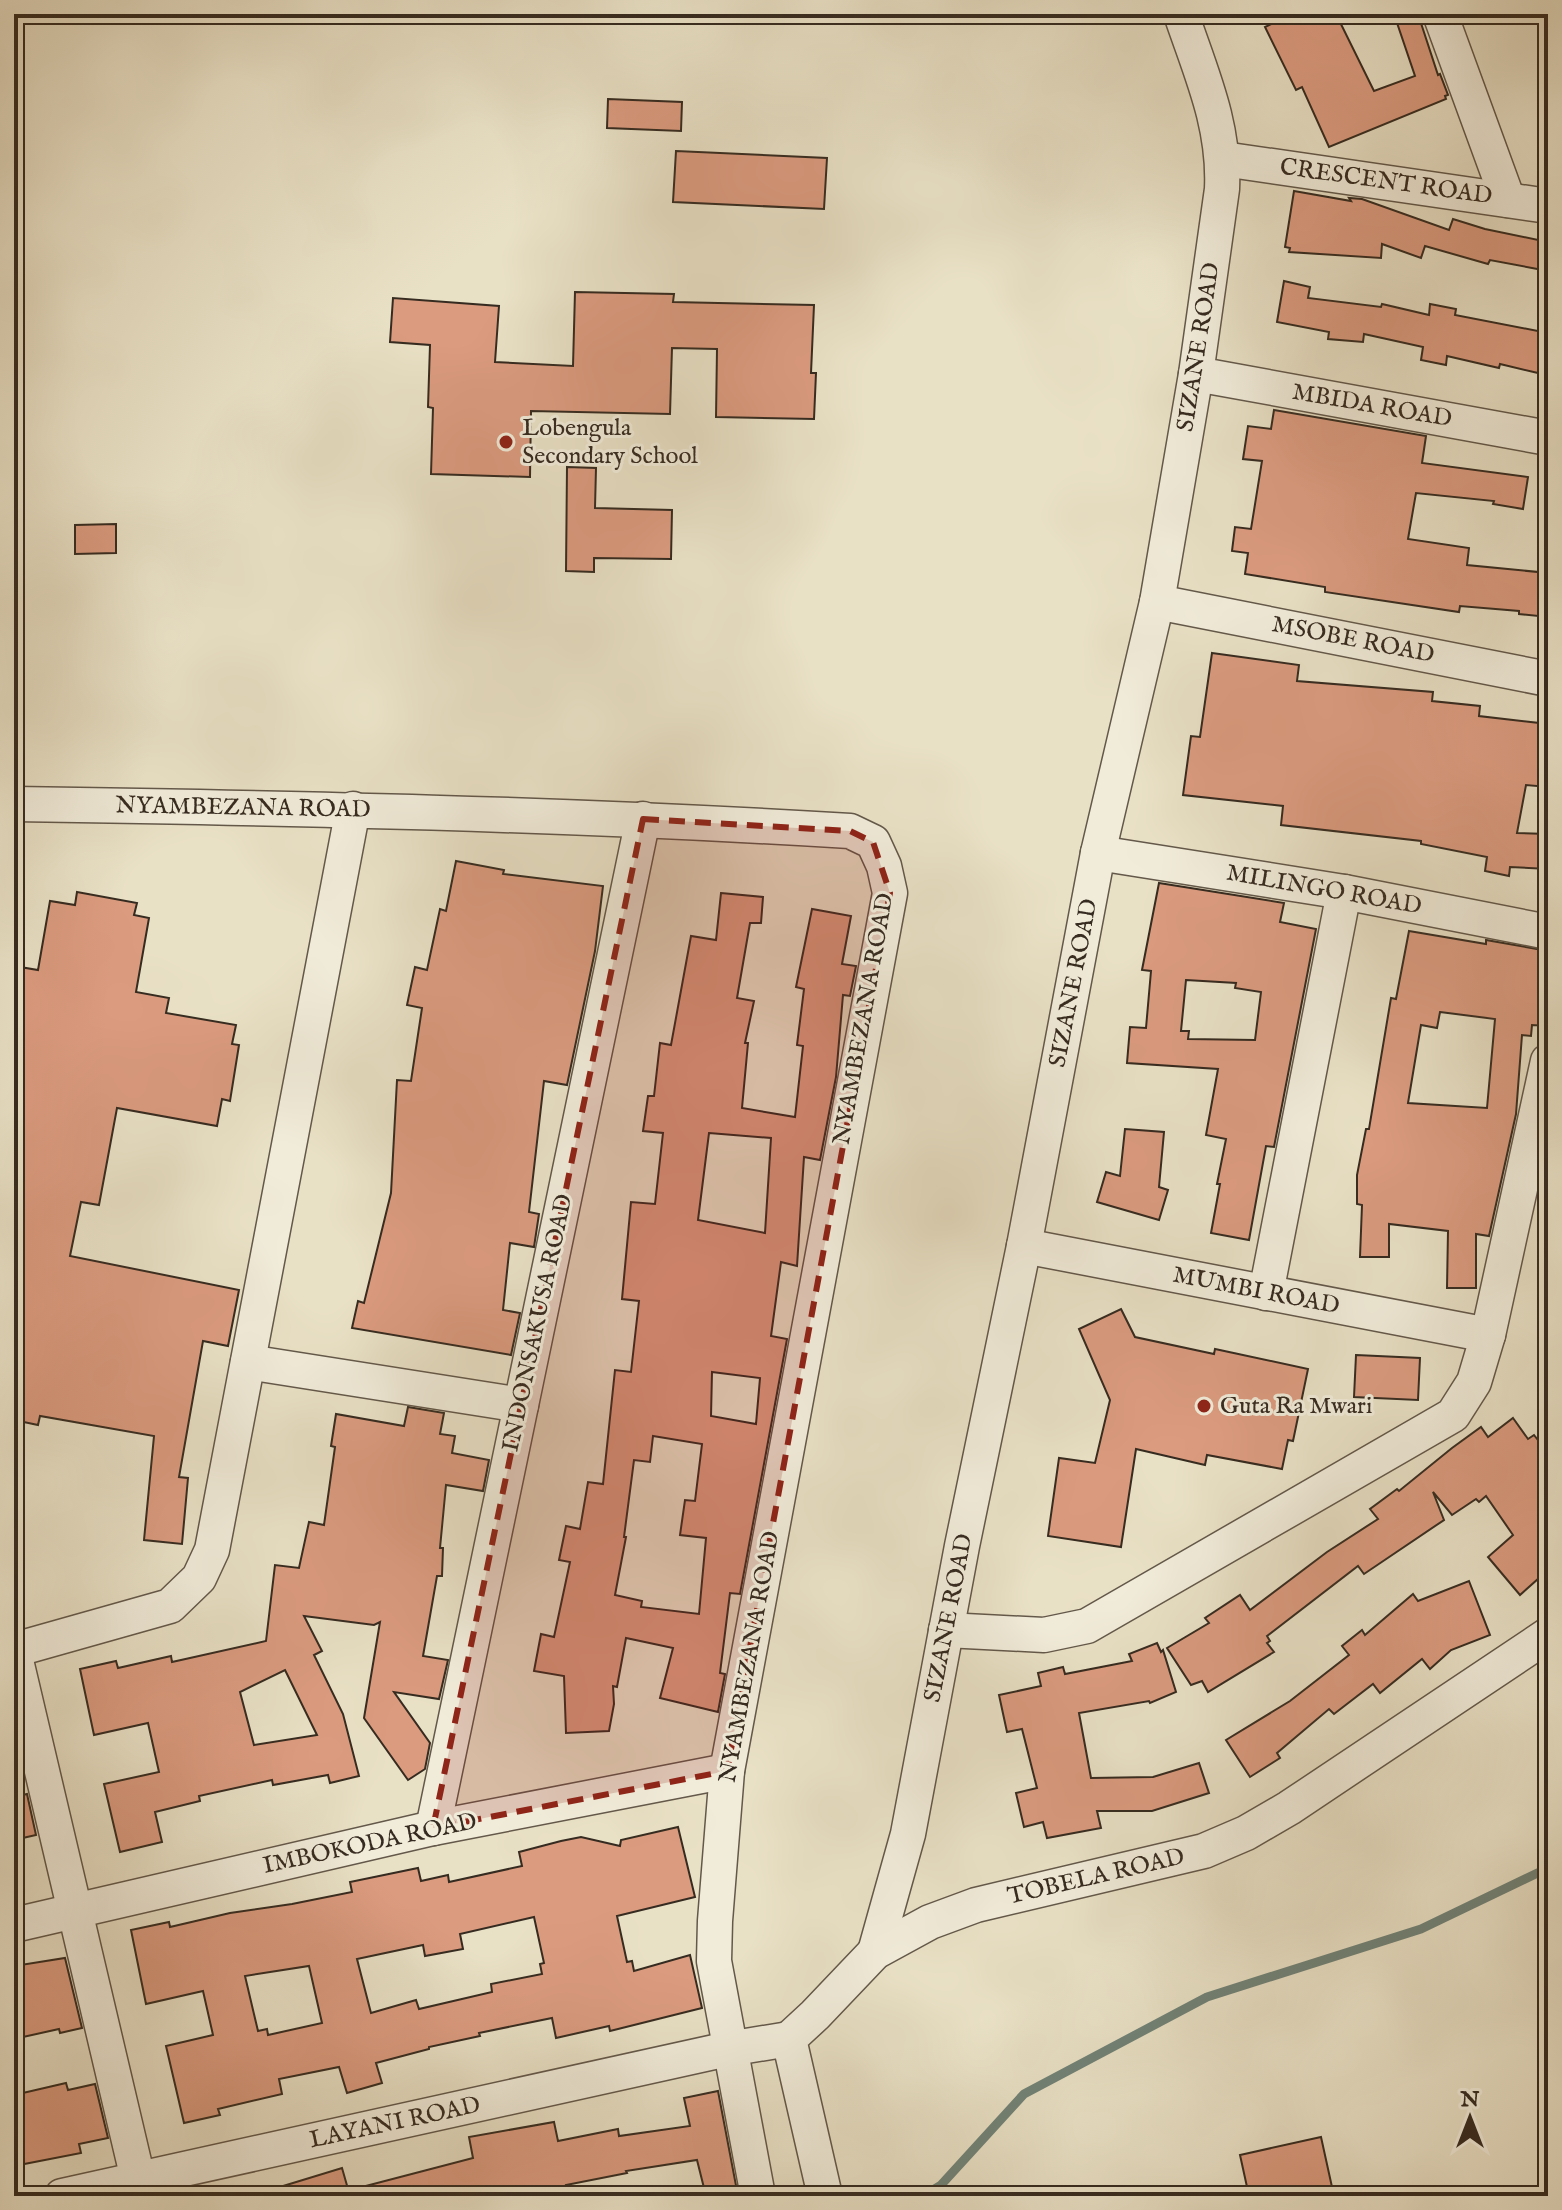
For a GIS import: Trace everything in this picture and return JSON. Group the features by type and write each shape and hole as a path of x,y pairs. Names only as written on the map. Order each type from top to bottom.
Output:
{"street":[{"name":"SIZANE ROAD","path":"875,1952 908,1834 1098,853 1157,602 1196,374 1222,189 1223,159 1218,123 1181,14"},
{"path":"1440,14 1508,200"},
{"name":"CRESCENT ROAD","path":"1223,159 1548,206"},
{"name":"MBIDA ROAD","path":"1196,374 1548,438"},
{"name":"MSOBE ROAD","path":"1157,602 1548,679"},
{"name":"NYAMBEZANA ROAD","path":"14,804 353,809 643,819 850,831 873,842 884,866 890,893 727,1771 714,1961 728,2049"},
{"path":"140,2188 14,1651 170,1606 199,1578 212,1550 353,809"},
{"name":"INDONSAKUSA ROAD","path":"433,1828 643,819"},
{"name":"MILINGO ROAD","path":"1098,853 1344,892 1548,932"},
{"path":"1266,1293 1344,892"},
{"path":"946,1630 1044,1635 1087,1626 1453,1415 1474,1382 1488,1335 1548,1061"},
{"name":"MUMBI ROAD","path":"1024,1246 1488,1335"},
{"path":"248,1362 521,1405"},
{"name":"TOBELA ROAD","path":"789,2039 875,1952 930,1922 976,1905 1204,1851 1246,1833 1289,1808 1548,1635"},
{"name":"IMBOKODA ROAD","path":"14,1925 433,1828 727,1771"},
{"path":"789,2039 825,2196"},
{"name":"LAYANI ROAD","path":"62,2196 140,2188 728,2049 789,2039"},
{"path":"728,2049 758,2196"}],"highlighted area":[{"path":"643,819 850,831 873,842 890,893 727,1771 433,1828"}],"building":[{"path":"1293,14 1336,14 1374,91 1415,76 1394,14 1418,14 1438,75 1448,95 1446,99 1329,147 1302,87 1296,90 1265,27"},
{"path":"608,99 682,102 681,131 607,128"},
{"path":"676,151 827,158 824,209 673,202"},
{"path":"1294,191 1351,201 1349,198 1362,199 1449,230 1453,219 1548,242 1548,271 1490,260 1488,264 1425,246 1421,258 1382,244 1381,258 1289,252 1290,248 1285,247"},
{"path":"1284,281 1310,287 1308,298 1381,307 1382,304 1429,315 1430,304 1456,309 1455,315 1548,333 1538,373 1447,356 1446,365 1421,360 1423,347 1364,334 1363,342 1328,339 1329,332 1277,322"},
{"path":"575,292 674,294 673,302 814,305 811,373 816,373 814,419 716,417 717,349 672,348 670,414 531,411 530,477 431,474 433,408 428,407 430,345 390,342 393,298 499,306 495,362 573,366"},
{"path":"1274,410 1426,436 1422,463 1528,477 1523,509 1493,504 1494,501 1416,493 1408,539 1469,548 1467,565 1548,573 1548,617 1460,606 1459,612 1325,592 1325,587 1245,574 1248,553 1232,551 1235,527 1251,529 1262,461 1243,459 1248,426 1271,429"},
{"path":"567,467 596,468 595,508 672,510 671,559 594,558 594,572 566,571"},
{"path":"116,524 116,553 75,554 75,525"},
{"path":"1212,653 1299,665 1297,681 1433,692 1432,701 1480,706 1479,716 1548,724 1548,787 1526,785 1517,833 1548,834 1548,869 1510,867 1509,876 1485,871 1487,857 1421,844 1421,841 1281,825 1283,806 1183,795 1191,736 1200,737"},
{"path":"456,861 504,870 503,874 603,886 595,951 567,1085 544,1081 529,1212 539,1214 534,1247 510,1243 503,1310 520,1313 511,1355 352,1328 358,1301 364,1303 391,1193 397,1080 411,1081 422,1008 407,1005 415,967 427,970 440,909 446,911"},
{"path":"1159,883 1284,903 1280,922 1316,929 1274,1147 1266,1146 1249,1240 1211,1233 1226,1139 1206,1135 1218,1069 1127,1063 1130,1027 1146,1028 1151,971 1142,970","holes":["1186,980 1236,983 1235,988 1261,992 1255,1040 1188,1039 1189,1031 1181,1031"]},
{"path":"77,892 137,903 134,915 149,918 136,992 169,998 166,1013 236,1025 232,1044 239,1045 230,1101 222,1099 217,1126 117,1108 99,1205 81,1202 70,1256 239,1290 228,1346 203,1341 179,1477 188,1478 182,1544 144,1540 154,1436 40,1416 38,1425 14,1420 14,1234 21,1192 14,1191 14,966 38,970 50,901 75,905"},
{"path":"721,893 763,897 761,923 750,923 737,998 754,1001 745,1043 748,1043 742,1108 795,1117 803,1046 797,1045 804,989 796,987 812,909 851,916 842,964 856,966 850,996 843,995 836,1077 820,1160 804,1157 797,1266 781,1262 771,1336 787,1339 740,1594 730,1593 720,1673 725,1674 718,1712 660,1698 673,1648 626,1638 617,1687 613,1686 614,1704 609,1731 566,1733 564,1676 534,1671 541,1634 554,1637 570,1562 559,1560 566,1526 580,1529 588,1482 603,1484 615,1370 631,1372 639,1301 622,1299 631,1202 655,1204 663,1133 643,1131 648,1096 654,1096 660,1043 671,1045 691,936 716,940","holes":["709,1133 771,1138 765,1233 698,1220","712,1372 760,1378 756,1424 711,1416","653,1436 702,1444 695,1501 685,1500 680,1535 706,1538 699,1614 641,1607 642,1601 615,1595 626,1537 634,1460 650,1462"]},
{"path":"1409,931 1548,951 1548,1026 1532,1025 1531,1036 1522,1035 1516,1114 1489,1236 1476,1234 1476,1288 1447,1288 1448,1231 1389,1224 1389,1257 1360,1257 1362,1205 1357,1204 1357,1175 1366,1129 1369,1129 1391,998 1396,999","holes":["1440,1012 1495,1019 1487,1108 1408,1103 1421,1025 1437,1028"]},
{"path":"1125,1129 1164,1132 1159,1187 1168,1190 1159,1220 1097,1202 1106,1172 1120,1176"},
{"name":"Guta Ra Mwari","path":"1121,1309 1135,1337 1214,1354 1215,1349 1308,1369 1293,1441 1288,1440 1282,1469 1207,1455 1205,1465 1136,1449 1121,1547 1048,1536 1059,1458 1095,1463 1110,1400 1079,1329"},
{"path":"1356,1355 1420,1358 1418,1400 1354,1397"},
{"path":"408,1407 444,1413 440,1434 455,1436 452,1453 489,1460 483,1491 446,1485 440,1548 443,1548 442,1576 437,1576 423,1656 448,1660 439,1699 394,1692 430,1743 425,1769 408,1780 364,1718 380,1622 374,1625 304,1616 322,1651 314,1655 343,1714 359,1776 330,1783 328,1775 273,1785 272,1780 199,1796 200,1801 155,1812 162,1842 120,1852 104,1784 159,1772 148,1723 94,1735 80,1669 116,1661 118,1668 171,1656 172,1662 266,1641 275,1565 299,1568 309,1522 324,1525 335,1447 331,1446 336,1414 404,1426","holes":["285,1670 317,1735 254,1745 240,1692"]},
{"path":"1513,1418 1528,1439 1534,1435 1548,1453 1548,1570 1520,1595 1488,1557 1513,1535 1486,1496 1452,1515 1433,1492 1444,1520 1364,1574 1358,1566 1267,1636 1270,1641 1267,1643 1274,1652 1208,1692 1202,1681 1191,1685 1167,1648 1209,1623 1205,1618 1240,1595 1250,1610 1327,1552 1378,1519 1370,1509 1397,1489 1399,1491 1452,1448 1481,1427 1488,1437"},
{"path":"1469,1581 1490,1635 1451,1650 1430,1669 1422,1659 1380,1693 1373,1684 1334,1714 1329,1709 1277,1753 1280,1758 1250,1777 1226,1740 1290,1701 1349,1655 1342,1646 1362,1630 1365,1635 1413,1594 1418,1601"},
{"path":"1157,1643 1161,1652 1163,1650 1176,1692 1150,1703 1079,1713 1091,1778 1153,1777 1199,1763 1209,1793 1152,1811 1097,1811 1101,1828 1047,1838 1043,1822 1024,1827 1016,1793 1037,1788 1022,1729 1007,1732 999,1695 1041,1686 1038,1673 1063,1667 1065,1674 1132,1661 1129,1654"},
{"path":"27,1794 36,1835 14,1840 14,1797"},
{"path":"678,1827 695,1897 617,1916 627,1962 632,1961 634,1971 690,1955 702,2008 610,2031 609,2026 556,2038 552,2018 479,2033 480,2036 376,2063 382,2083 347,2093 339,2067 279,2079 282,2094 218,2109 220,2115 184,2123 166,2046 213,2035 203,1991 146,2004 131,1930 169,1922 170,1927 230,1913 352,1892 350,1882 418,1868 421,1881 448,1875 449,1882 522,1866 519,1852 561,1841 581,1837 620,1846 621,1840","holes":["534,1917 544,1963 540,1964 542,1974 491,1984 492,1992 419,2009 416,2000 371,2013 357,1959 423,1945 425,1956 463,1949 460,1934","309,1966 322,2023 268,2035 267,2029 258,2031 245,1976"]},
{"path":"65,1958 82,2028 60,2033 59,2029 14,2039 14,1966"},
{"path":"66,2083 68,2090 95,2084 108,2138 79,2144 81,2153 14,2166 14,2095"},
{"path":"718,2091 738,2196 706,2196 697,2160 626,2171 566,2185 569,2196 359,2196 358,2188 473,2158 469,2137 554,2122 558,2141 618,2129 619,2136 690,2126 684,2098"},
{"path":"1321,2137 1332,2187 1291,2196 1249,2196 1240,2155"},
{"path":"342,2168 350,2196 271,2196 270,2190"}],"waterway":[{"path":"923,2196 941,2185 1024,2094 1207,1997 1421,1929 1548,1868"}],"place":[{"name":"Lobengula Secondary School","path":"506,442"},
{"name":"Guta Ra Mwari","path":"1204,1406"}]}
